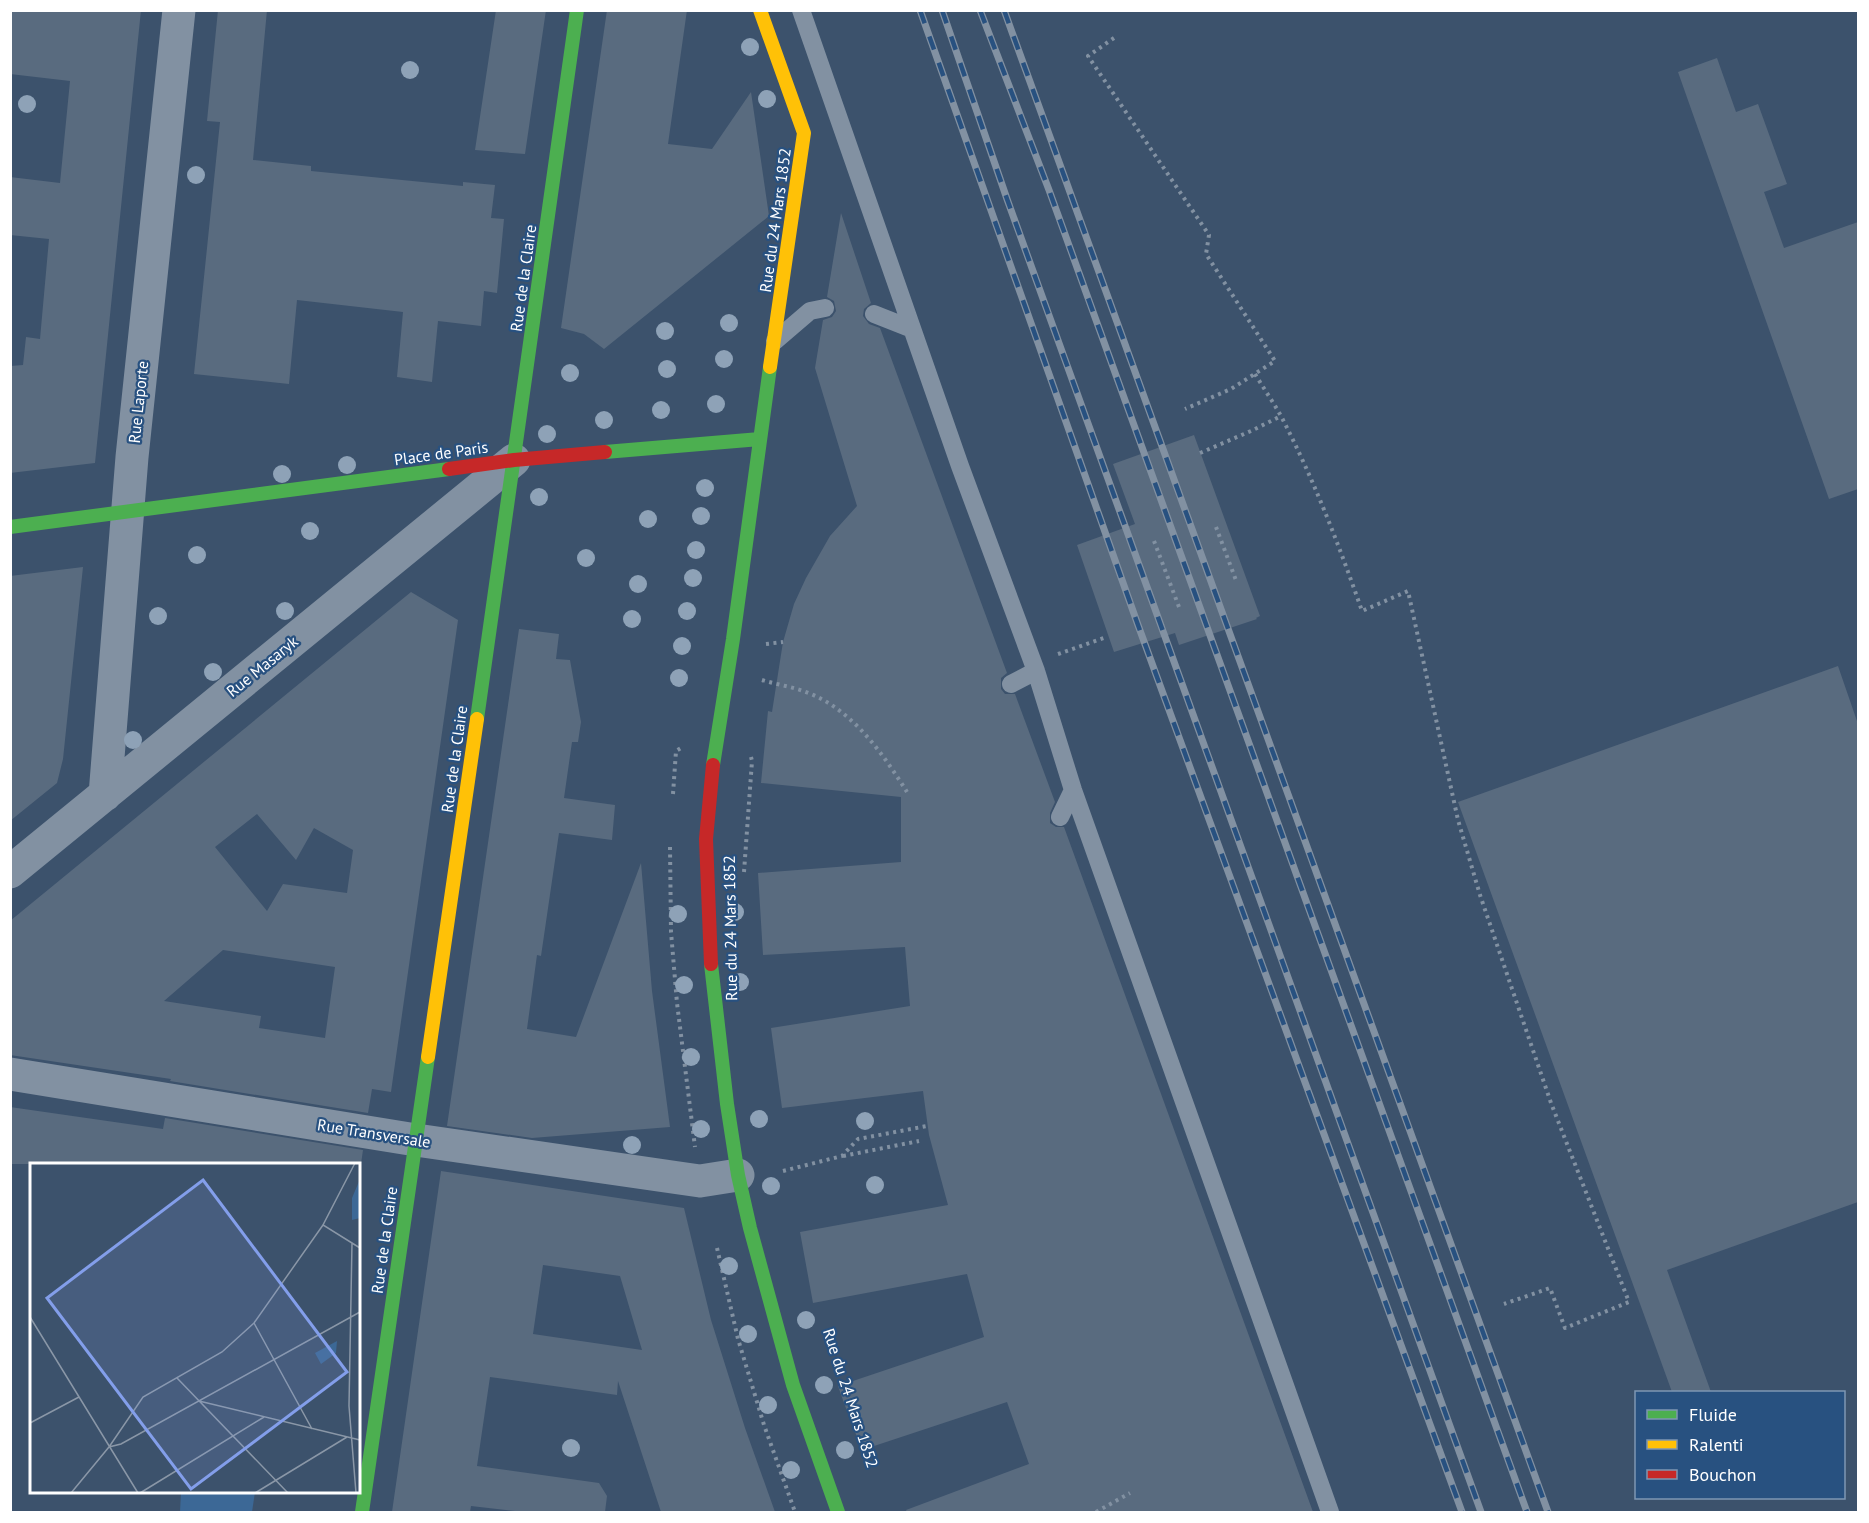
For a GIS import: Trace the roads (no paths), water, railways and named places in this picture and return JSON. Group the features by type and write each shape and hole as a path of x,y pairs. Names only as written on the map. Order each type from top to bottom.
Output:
{"street":[{"name":"Rue Laporte","path":"105,795 128,512 179,10"},
{"name":"Rue de la Claire","path":"362,1512 577,10"},
{"name":"Rue du 24 Mars 1852","path":"760,10 804,133 733,639 712,772 706,840 708,913 713,986 738,1175 750,1228 793,1385 838,1512"},
{"name":"Place de Paris","path":"10,527 514,460 760,439"},
{"name":"Rue Masaryk","path":"10,872 514,460"},
{"name":"Rue Transversale","path":"10,1074 416,1140 700,1181 738,1175"}],"lane":[{"path":"801,10 912,329 1036,671 1073,790 1330,1512"},
{"path":"774,342 810,311 825,308"},
{"path":"874,314 912,329"},
{"path":"1011,684 1036,671"},
{"path":"1060,817 1073,790"}],"railway":[{"path":"920,10 1138,625 1462,1512"},
{"path":"942,10 1007,199 1481,1512"},
{"path":"980,10 1049,190 1527,1512"},
{"path":"1004,10 1548,1512"}]}
